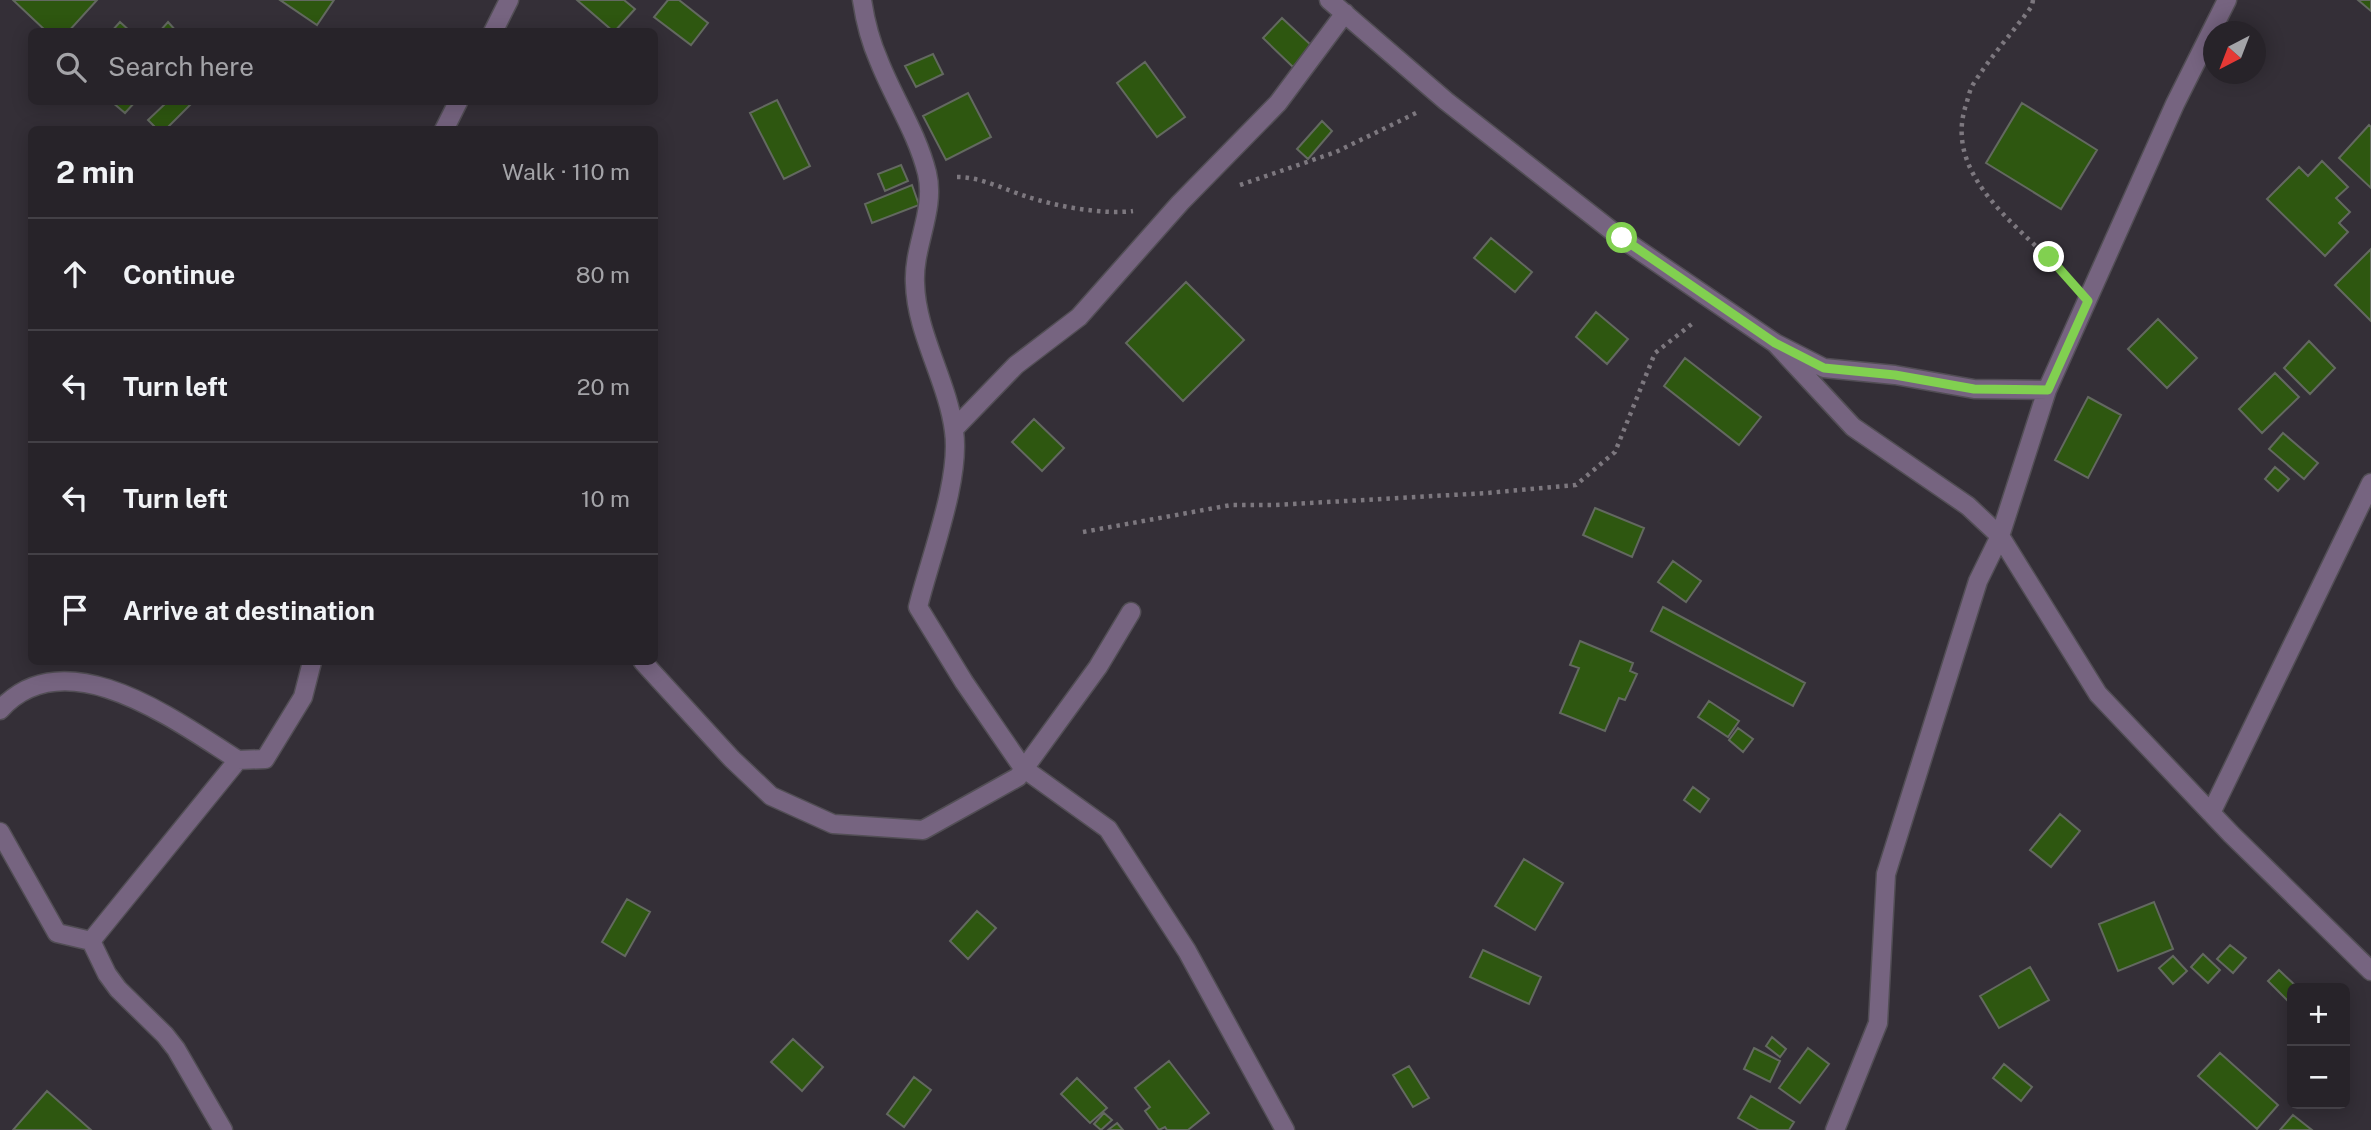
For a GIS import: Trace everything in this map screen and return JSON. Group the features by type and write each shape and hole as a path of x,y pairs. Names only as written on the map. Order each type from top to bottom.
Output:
{"street":[{"path":"495,28 509,0"},
{"path":"862,0 878,59 919,147 928,177 929,201 914,281 916,301 954,429 956,450 946,501 918,607 964,682 1023,768 1108,829 1187,951 1285,1130"},
{"path":"1329,0 1446,101 1622,238 1775,343 1824,368 1895,375 1974,389 2048,390"},
{"path":"1835,1130 1878,1023 1886,874 1978,581 2000,536 2048,390 2175,104 2227,0"},
{"path":"954,429 1016,365 1079,317 1180,203 1278,103 1345,13"},
{"path":"446,126 456,105"},
{"path":"1775,343 1853,427 1968,506 2000,536 2098,694 2211,813 2371,971"},
{"path":"2211,813 2371,483"},
{"path":"646,665 771,796 833,824 923,830 1018,776 1098,667 1131,612"},
{"path":"0,710 12,696 48,681 83,681 152,706 238,760 265,759 303,697 311,665"},
{"path":"91,941 238,760"},
{"path":"0,832 57,933 91,941"},
{"path":"91,941 107,974 118,989 176,1049 223,1130"}],"path":[{"path":"2033,0 2032,6 1972,85 1962,120 1964,155 1988,199 2049,257 2088,301"},
{"path":"1083,532 1231,505 1474,494 1576,485 1615,452 1655,353 1692,323 1704,326"}],"building":[{"path":"13,0 97,0 72,28 43,28"},
{"path":"280,0 334,0 317,25"},
{"path":"577,0 624,0 635,9 618,28 609,28"},
{"path":"668,0 679,0 708,23 691,45 654,17"},
{"path":"2358,0 2371,0 2371,11"},
{"path":"1282,18 1312,46 1293,67 1263,38"},
{"path":"120,22 127,28 115,28"},
{"path":"168,22 173,28 163,28"},
{"path":"933,54 943,74 916,87 905,66"},
{"path":"1145,62 1185,117 1157,137 1117,83"},
{"path":"968,93 991,137 946,160 923,116"},
{"path":"777,100 810,166 784,179 750,113"},
{"path":"2022,103 2097,150 2061,209 1986,163"},
{"path":"116,105 132,105 125,113"},
{"path":"164,105 190,105 169,126 154,126 148,120"},
{"path":"1322,121 1332,131 1308,159 1297,149"},
{"path":"2369,125 2371,127 2371,188 2339,158"},
{"path":"2322,161 2348,187 2336,198 2350,212 2339,223 2348,232 2325,256 2267,199 2299,167 2308,176"},
{"path":"901,165 908,181 885,191 878,174"},
{"path":"912,185 919,205 872,223 865,204"},
{"path":"1491,238 1532,272 1515,292 1474,258"},
{"path":"2371,249 2371,321 2335,285"},
{"path":"1186,282 1244,340 1183,401 1126,343"},
{"path":"1596,312 1628,339 1607,364 1576,337"},
{"path":"2158,319 2197,358 2167,388 2128,349"},
{"path":"2309,341 2335,368 2310,394 2284,368"},
{"path":"1685,358 1761,417 1739,445 1664,386"},
{"path":"2275,373 2299,397 2262,433 2239,409"},
{"path":"2088,397 2121,415 2088,478 2055,460"},
{"path":"1034,419 1064,448 1042,471 1012,442"},
{"path":"2283,433 2318,463 2304,479 2269,449"},
{"path":"2275,467 2289,479 2278,491 2265,479"},
{"path":"1595,508 1644,528 1632,557 1583,535"},
{"path":"1673,561 1701,581 1686,602 1658,582"},
{"path":"1663,607 1805,683 1793,706 1651,631"},
{"path":"1580,641 1633,663 1630,671 1637,674 1625,700 1619,698 1605,731 1560,713 1579,668 1570,665"},
{"path":"1709,701 1739,721 1728,737 1698,717"},
{"path":"1738,728 1753,739 1743,752 1729,740"},
{"path":"1693,787 1709,799 1700,812 1684,800"},
{"path":"2060,814 2080,831 2051,867 2030,850"},
{"path":"1524,859 1563,883 1535,930 1495,906"},
{"path":"627,899 650,912 625,956 602,942"},
{"path":"2154,902 2173,949 2118,971 2099,924"},
{"path":"977,911 996,928 968,959 950,941"},
{"path":"2230,945 2246,958 2233,973 2217,959"},
{"path":"1483,950 1541,977 1529,1004 1470,977"},
{"path":"2203,954 2220,970 2208,983 2191,967"},
{"path":"2173,956 2187,971 2173,984 2159,968"},
{"path":"2030,967 2049,1000 1999,1028 1980,996"},
{"path":"2279,970 2293,983 2287,983 2287,1000 2268,981"},
{"path":"1772,1037 1786,1049 1780,1057 1766,1046"},
{"path":"793,1039 823,1067 802,1091 771,1062"},
{"path":"1754,1048 1780,1061 1770,1082 1744,1069"},
{"path":"1808,1048 1829,1064 1800,1103 1779,1088"},
{"path":"2220,1053 2278,1105 2257,1129 2198,1076"},
{"path":"1169,1061 1209,1113 1188,1130 1167,1130 1165,1127 1159,1130 1145,1111 1150,1107 1135,1088"},
{"path":"2004,1064 2032,1087 2021,1101 1993,1078"},
{"path":"1409,1066 1429,1098 1413,1107 1393,1075"},
{"path":"914,1077 931,1090 904,1127 887,1114"},
{"path":"1077,1078 1107,1108 1090,1123 1061,1094"},
{"path":"47,1091 91,1130 13,1130"},
{"path":"1751,1096 1794,1122 1789,1130 1759,1130 1738,1118"},
{"path":"1104,1113 1112,1120 1101,1130 1094,1124"},
{"path":"2293,1115 2312,1130 2280,1130"},
{"path":"1117,1123 1123,1130 1108,1130"}],"route":[{"path":"1622,238 1775,343 1824,368 1895,375 1974,389 2048,390 2088,301 2049,257"}]}
